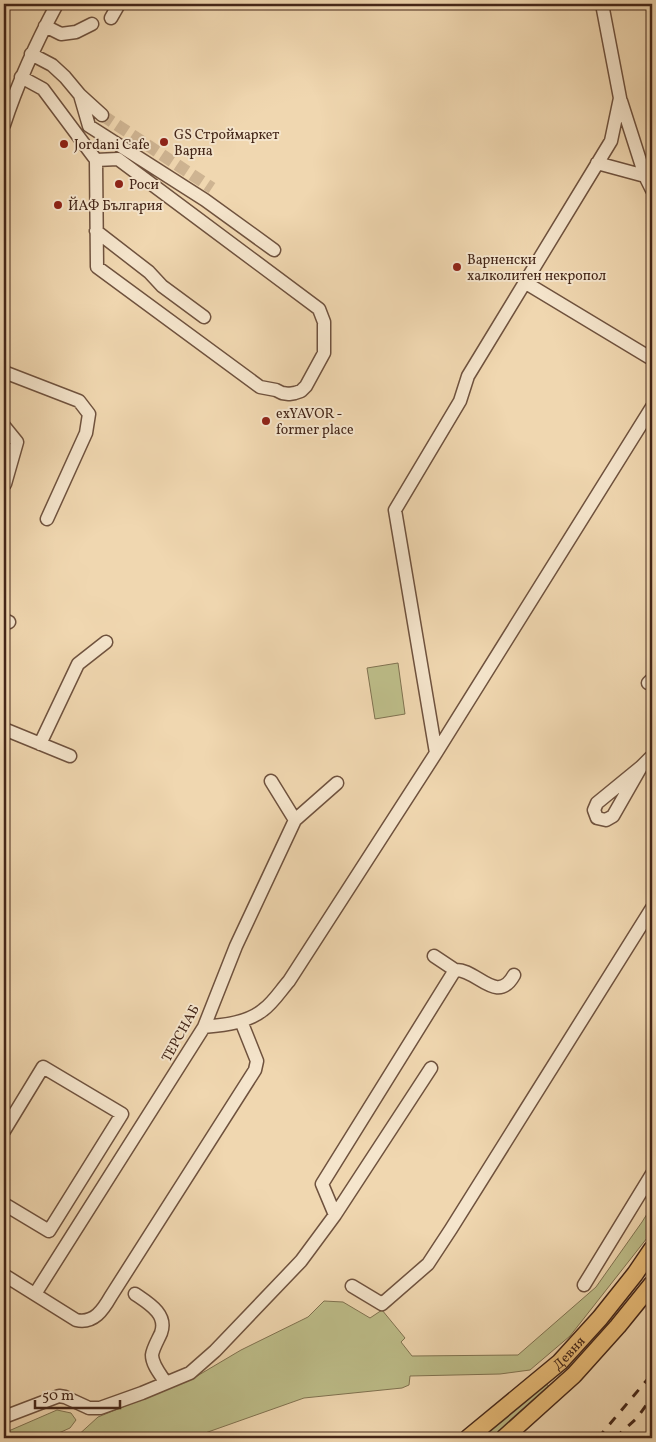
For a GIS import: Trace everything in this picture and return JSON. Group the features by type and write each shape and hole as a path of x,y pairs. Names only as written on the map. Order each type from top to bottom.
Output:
{"main road":[{"name":"Девня","path":"468,1438 560,1362 600,1318 652,1249"},
{"name":"Девня","path":"504,1438 574,1375 618,1326 652,1284"}],"street":[{"path":"4,125 31,54 57,4"},
{"path":"111,18 119,4"},
{"path":"602,4 620,98 645,176 652,190"},
{"path":"45,26 61,34 76,32 92,24"},
{"path":"31,54 52,65 66,76 80,95 102,115"},
{"path":"21,77 43,89 96,160 97,267 260,387 289,394 295,393 306,386 324,353 324,322 318,309 118,159 96,160"},
{"path":"80,95 89,126 205,200 274,250"},
{"path":"436,753 395,510 460,401 468,376 611,141 620,98"},
{"path":"598,164 645,176"},
{"path":"96,231 149,272 162,286 204,317"},
{"path":"526,283 652,359"},
{"path":"4,372 79,401 89,414 86,433 47,519"},
{"path":"204,1027 224,1025 252,1017 264,1010 289,981 436,753 652,407"},
{"path":"4,426 16,442 5,484"},
{"path":"40,744 78,664 106,642"},
{"path":"4,729 70,756"},
{"path":"641,767 652,756"},
{"path":"271,781 295,820"},
{"name":"ТЕРСНАБ","path":"35,1294 204,1027 236,946 295,820 337,783"},
{"path":"352,1286 382,1304 428,1264 457,1221 652,908"},
{"path":"434,956 455,970 462,970 495,987 507,985 514,975"},
{"path":"335,1214 322,1184 455,970"},
{"path":"4,1275 76,1320 83,1322 96,1317 255,1070 257,1061 241,1021"},
{"path":"4,1131 44,1066 122,1114 49,1232 4,1204"},
{"path":"4,1417 60,1396 89,1408 100,1408 142,1394 190,1373 215,1351 301,1261 335,1214 431,1068"},
{"path":"584,1285 652,1174"},
{"path":"135,1294 154,1308 160,1315 162,1330 152,1356 166,1383"}],"green space":[{"path":"398,663 405,714 375,719 367,668"},
{"path":"652,1206 651,1233 570,1336 530,1370 500,1374 410,1376 409,1385 402,1388 304,1398 191,1438 75,1438 98,1417 192,1379 241,1350 308,1317 324,1301 343,1302 370,1318 382,1310 405,1338 401,1342 412,1356 518,1355 596,1287"},
{"path":"541,1379 555,1392 504,1438 468,1438"},
{"path":"57,1410 71,1413 76,1420 70,1428 52,1436 54,1438 4,1438 4,1433"}],"tunnel":[{"path":"102,115 212,188"}],"railway":[{"path":"598,1438 652,1374"},
{"path":"615,1438 637,1418 652,1397"}],"place":[{"name":"GS Строймаркет Варна","path":"164,142"},
{"name":"Jordani Cafe","path":"64,144"},
{"name":"Роси","path":"119,184"},
{"name":"ЙАФ България","path":"58,205"},
{"name":"Варненски халколитен некропол","path":"457,267"},
{"name":"exYAVOR - former place","path":"266,421"}]}
